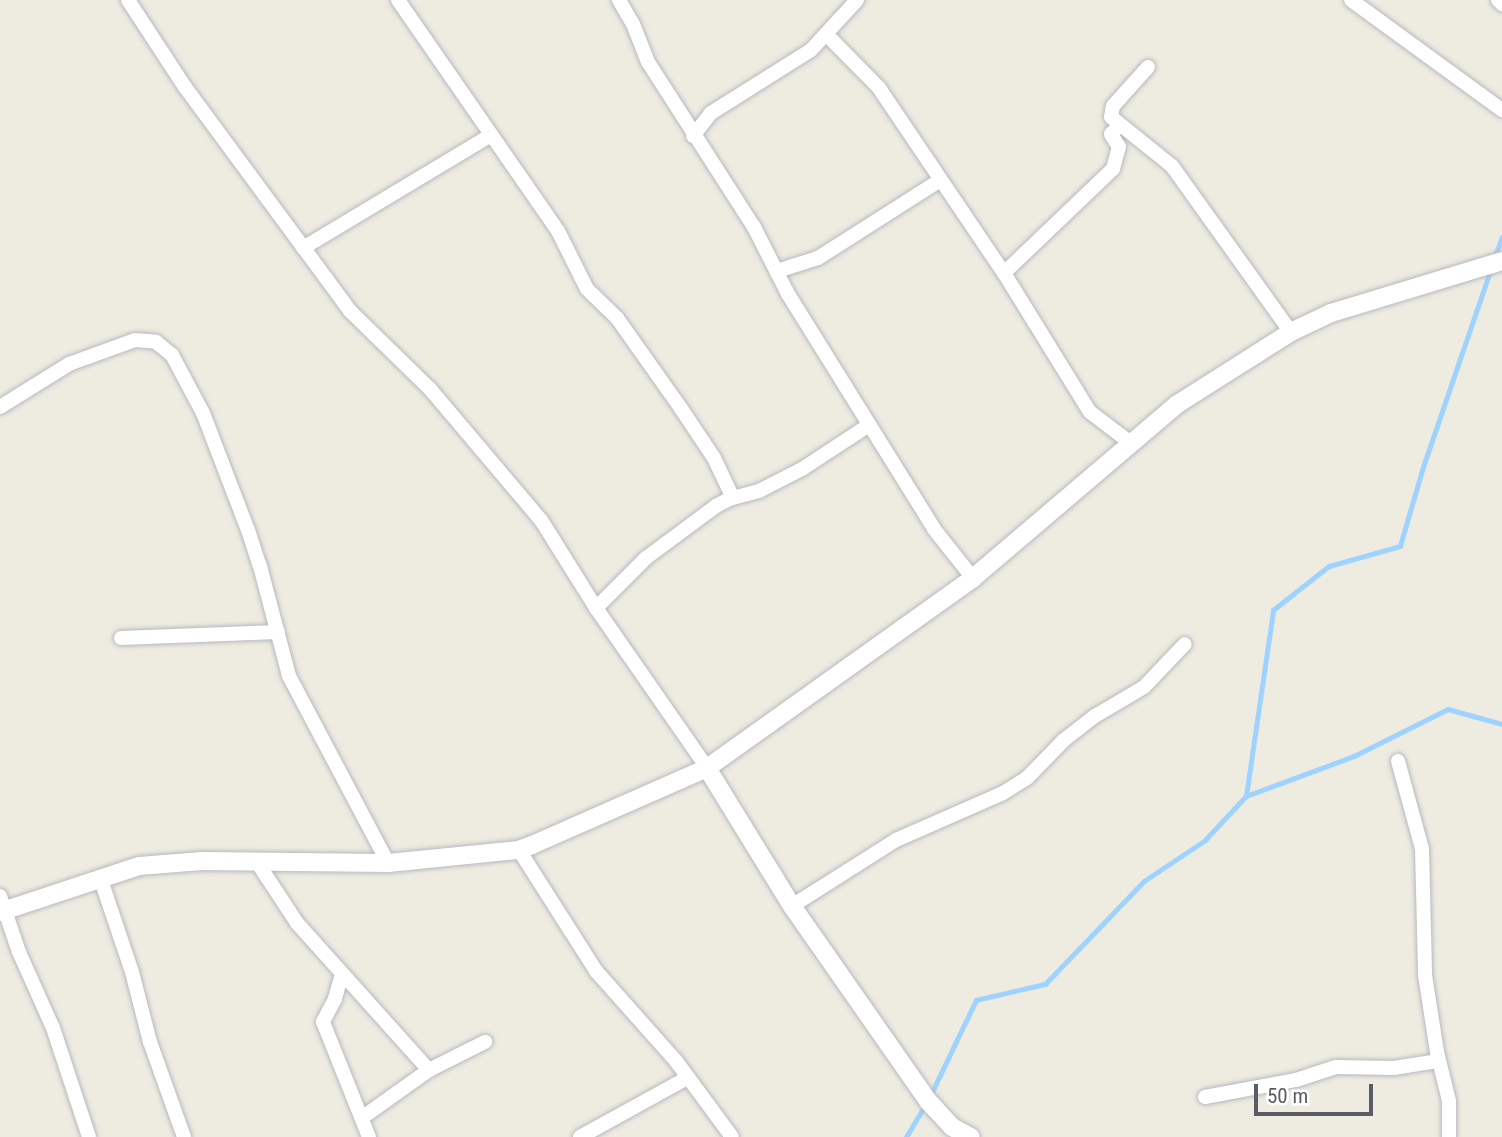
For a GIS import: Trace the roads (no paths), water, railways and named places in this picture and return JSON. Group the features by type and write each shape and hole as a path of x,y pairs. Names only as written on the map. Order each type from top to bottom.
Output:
{"street":[{"path":"128,0 185,87 350,310 431,390 541,520 596,608 707,768 792,906 928,1101 952,1127 971,1137"},
{"path":"398,0 558,231 587,289 617,318 680,407 714,458 733,498"},
{"path":"619,0 633,23 648,62 693,136 754,227 788,294 934,529 973,578"},
{"path":"693,136 711,113 811,50 858,0"},
{"path":"1351,0 1502,110"},
{"path":"1497,0 1502,4"},
{"path":"826,34 878,88 1004,273 1090,412 1132,444"},
{"path":"1148,67 1110,112 1119,126 1172,166 1291,332"},
{"path":"1004,273 1113,169 1119,147 1111,134 1119,126"},
{"path":"303,248 491,135"},
{"path":"777,271 818,258 939,181"},
{"path":"89,1137 53,1028 2,906 139,866 202,861 388,863 519,850 707,768 973,578 1176,405 1291,332 1331,313 1502,261"},
{"path":"0,407 69,364 135,340 156,342 177,362 203,413 260,566 289,676 388,863"},
{"path":"596,608 646,558 716,506 759,491 802,469 869,425"},
{"path":"121,638 278,632"},
{"path":"792,906 896,840 1003,793 1027,778 1064,740 1095,716 1144,687 1185,644"},
{"path":"1398,761 1422,849 1425,975 1438,1061 1449,1101 1449,1137"},
{"path":"519,850 596,971 687,1077 732,1137"},
{"path":"257,862 297,923 429,1070"},
{"path":"100,877 132,972 150,1042 184,1137"},
{"path":"342,974 335,999 323,1022 369,1137"},
{"path":"363,1117 429,1070 485,1042"},
{"path":"1205,1097 1296,1080 1336,1067 1394,1068 1438,1061"},
{"path":"580,1137 687,1077"}],"waterway":[{"path":"1495,256 1502,237"},
{"path":"1246,796 1273,610 1329,566 1400,546 1423,467 1490,271"},
{"path":"931,1094 976,1000 1045,984 1144,881 1204,841 1246,796 1354,756 1448,709 1502,724"},
{"path":"906,1137 925,1105"}]}
